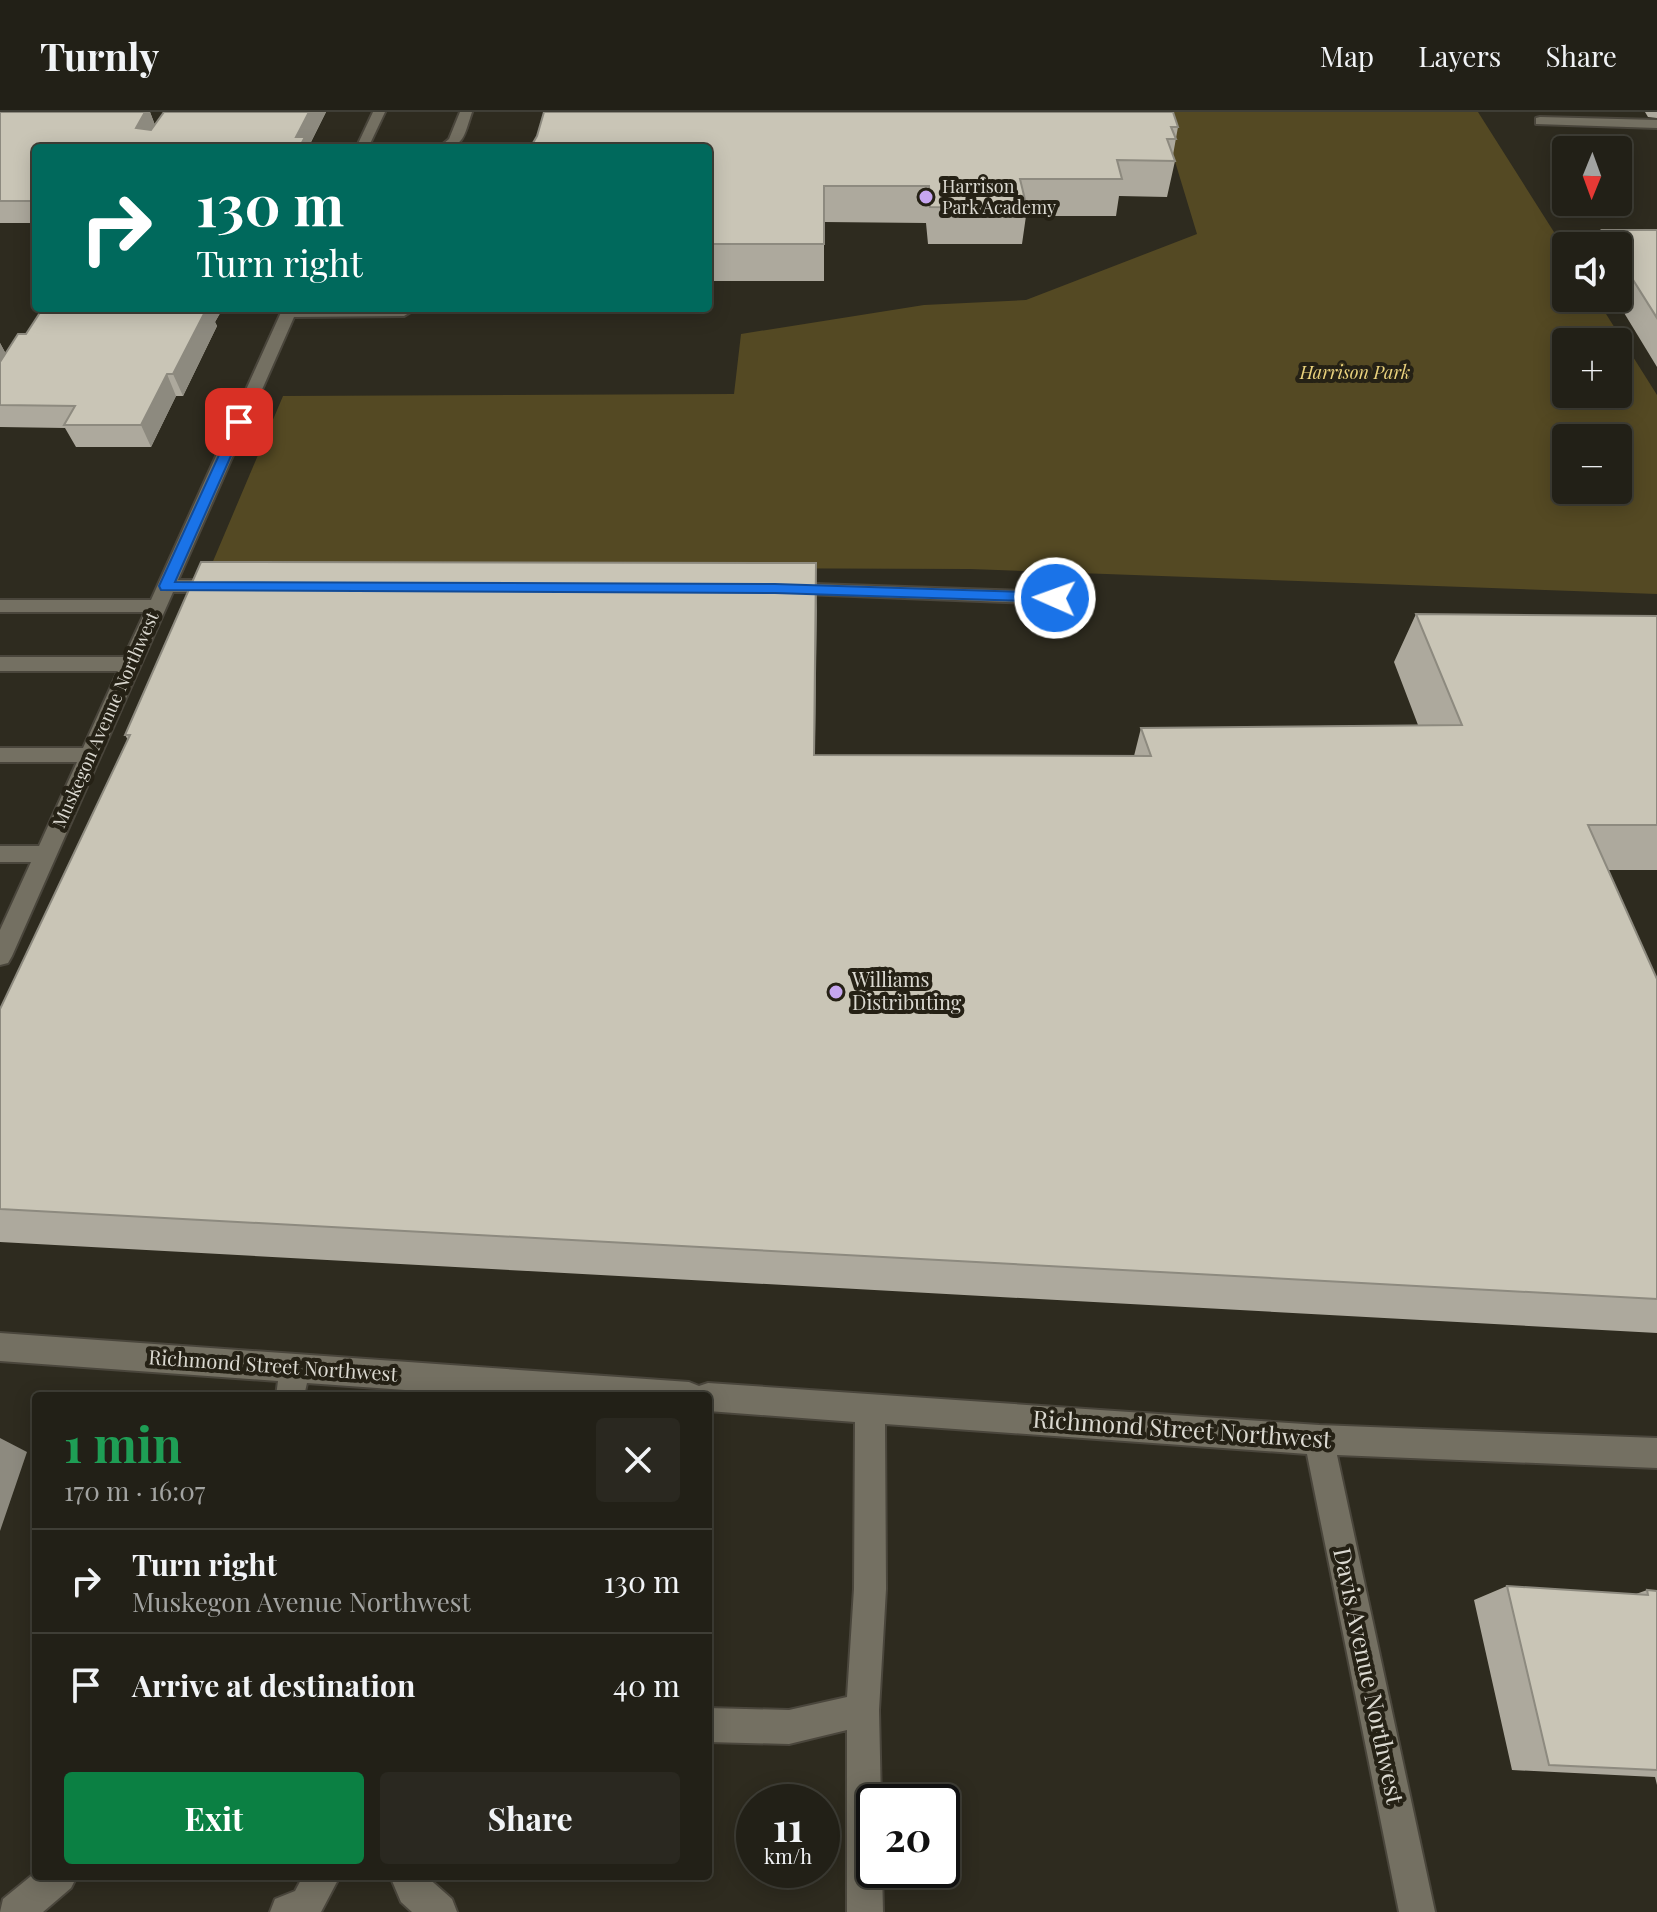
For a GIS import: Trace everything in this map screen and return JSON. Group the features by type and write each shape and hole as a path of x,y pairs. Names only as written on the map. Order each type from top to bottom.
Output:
{"street":[{"path":"364,144 379,112"},
{"path":"450,144 455,141 466,112"},
{"path":"1540,121 1657,124"},
{"name":"Muskegon Avenue Northwest","path":"0,956 289,312"},
{"path":"166,586 240,586"},
{"path":"759,588 1055,598"},
{"path":"0,606 157,606"},
{"path":"0,664 131,664"},
{"path":"0,755 90,755"},
{"path":"0,854 46,854"},
{"name":"Richmond Street Northwest","path":"0,1347 292,1382 575,1392"},
{"name":"Richmond Street Northwest","path":"712,1397 1319,1440 1657,1453"},
{"path":"865,1912 863,1710 870,1589 870,1409"},
{"name":"Davis Avenue Northwest","path":"1319,1440 1417,1912"},
{"path":"712,1725 789,1727 863,1710"},
{"path":"16,1912 54,1880"},
{"path":"288,1912 307,1903 320,1880"},
{"path":"409,1880 413,1890 439,1912"}],"green space":[{"name":"Harrison Park","path":"1160,112 1478,112 1554,232 1552,312 1605,312 1615,328 1552,328 1552,408 1632,408 1632,355 1657,395 1657,594 970,569 211,566 283,396 734,394 741,334 924,305 1026,300 1197,234"}],"building":[{"path":"0,112 145,112 136,128 151,130 164,112 309,112 296,137 305,137 301,144 32,144 32,201 0,201"},
{"name":"Harrison Park Academy","path":"544,112 1173,112 1178,127 1171,127 1176,139 1167,139 1175,161 1117,160 1122,179 1020,179 1027,208 930,207 929,186 824,186 824,244 712,244 712,144 532,144"},
{"path":"1657,230 1657,318 1632,278 1632,232 1603,232"},
{"path":"40,312 205,312 173,374 167,374 141,425 64,425 75,406 0,405 0,362 18,334 26,334"},
{"name":"Williams Distributing","path":"201,562 816,563 814,755 1151,756 1141,728 1462,725 1416,614 1657,616 1657,825 1588,825 1657,979 1657,1299 0,1209 0,1009 130,735 125,735"},
{"path":"1507,1586 1648,1595 1647,1590 1657,1591 1657,1770 1549,1765"}],"place":[{"name":"Harrison Park Academy","path":"926,197"},
{"name":"Williams Distributing","path":"836,992"}],"route":[{"path":"239,422 166,586 775,588 1055,598"}]}
